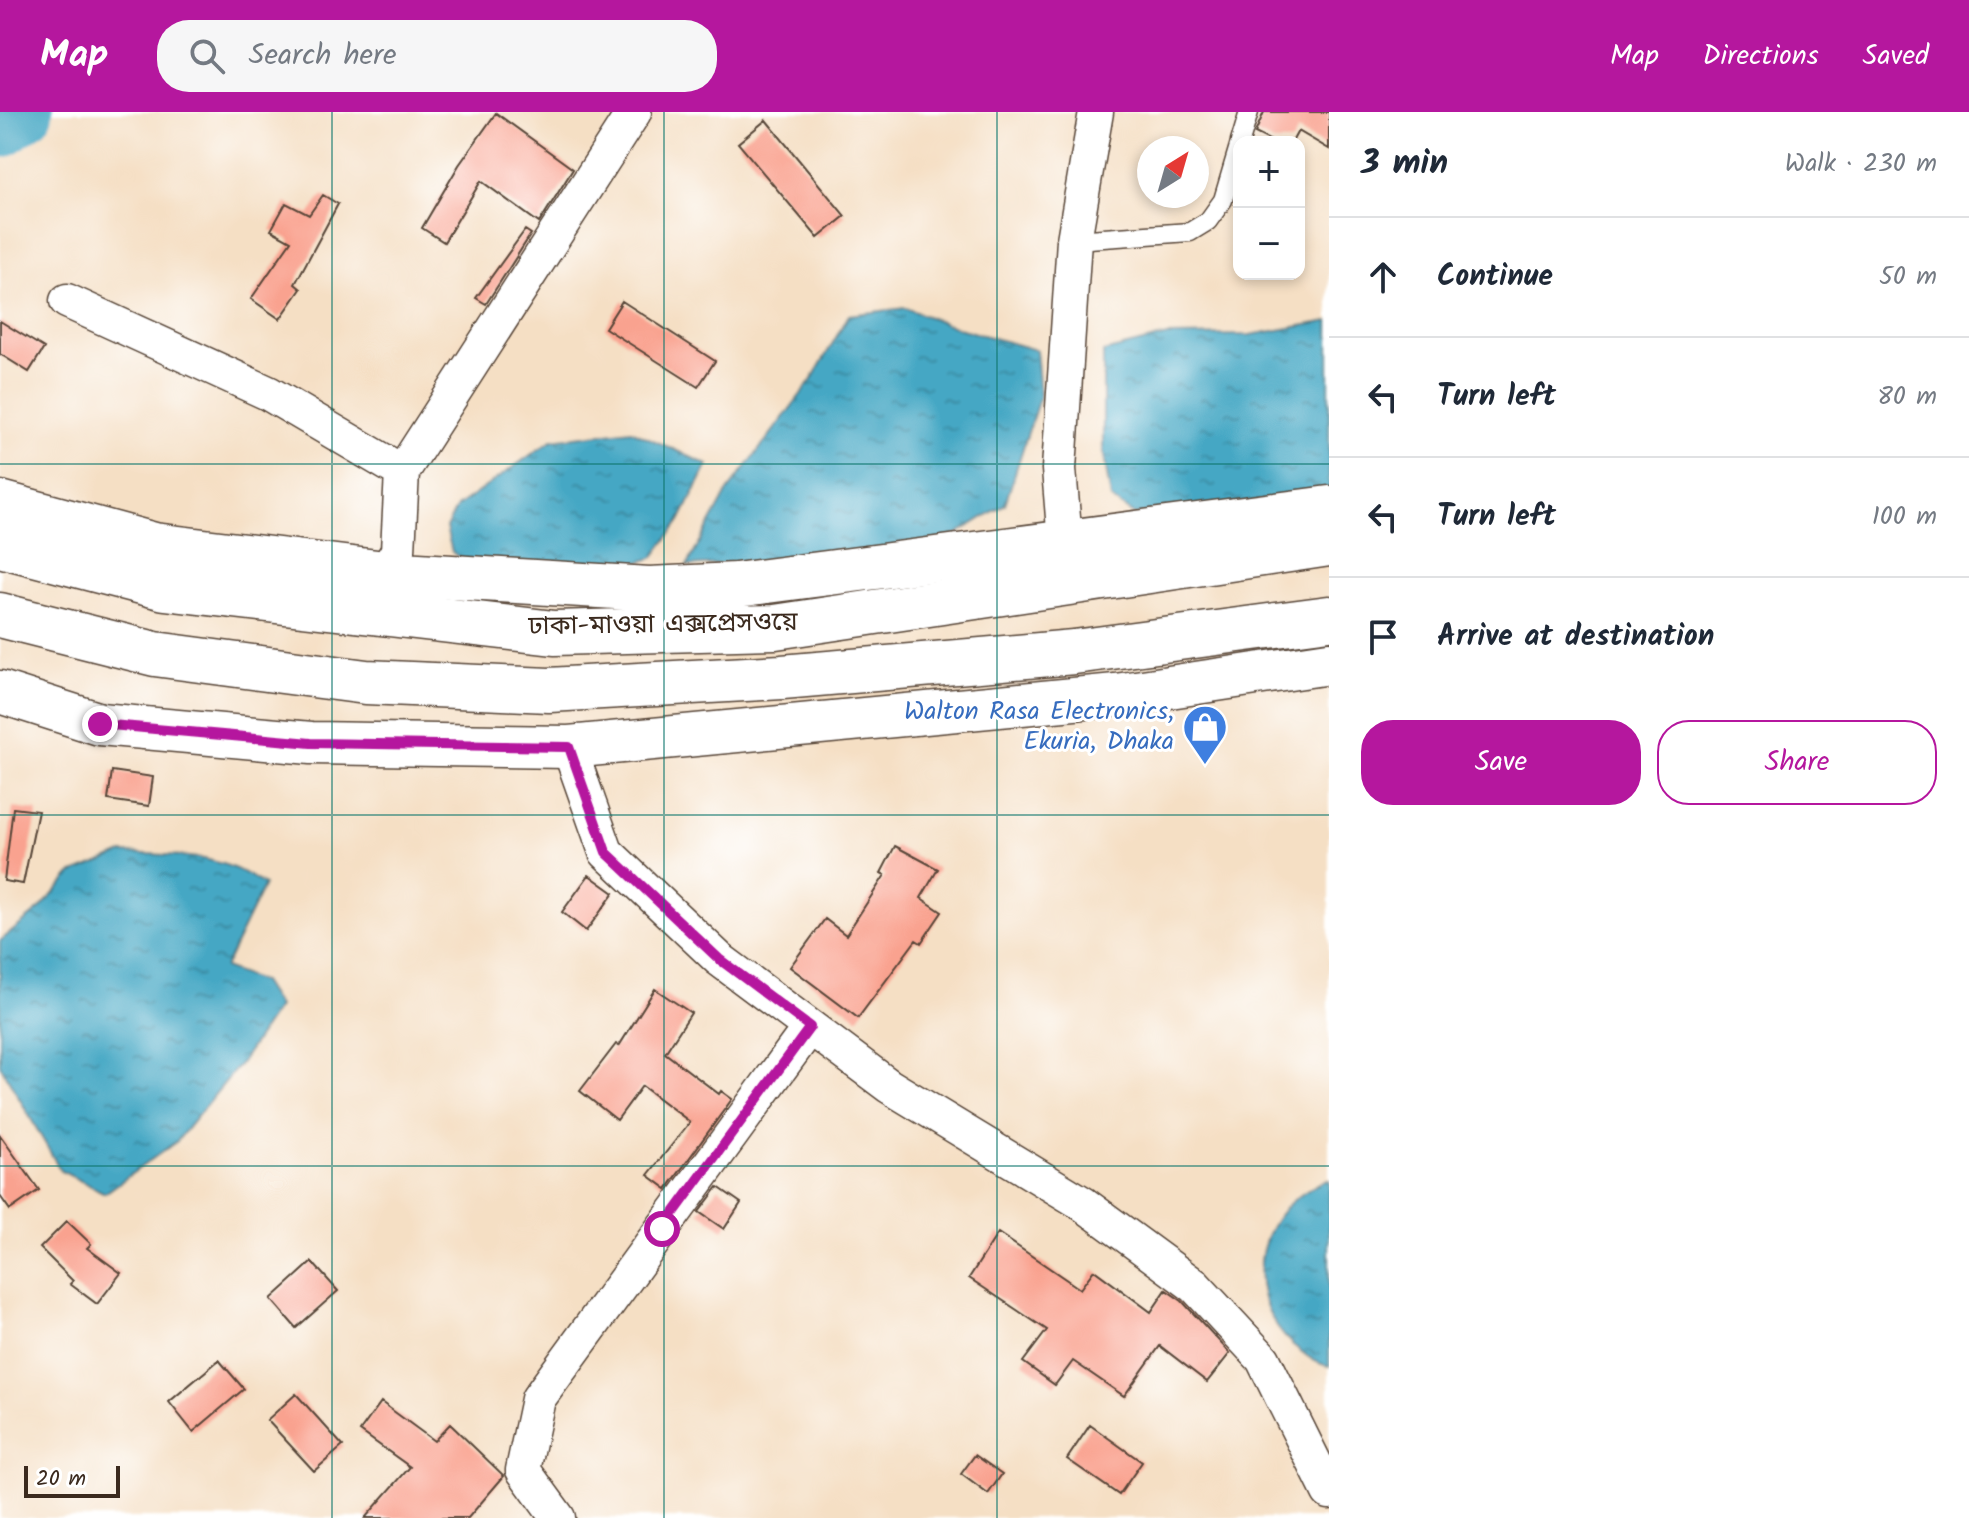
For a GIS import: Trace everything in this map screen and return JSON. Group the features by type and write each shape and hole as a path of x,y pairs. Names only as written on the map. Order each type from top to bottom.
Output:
{"main road":[{"path":"0,503 154,545 385,573 649,589 736,585 1329,508"},
{"name":"ঢাকা-মাওয়া এক্সপ্রেসওয়ে","path":"0,545 165,588 554,633 775,627 1329,544"},
{"name":"ঢাকা-মাওয়া এক্সপ্রেসওয়ে","path":"0,615 155,654 366,682 549,690 782,677 1074,652 1329,618"}],"street":[{"path":"385,573 398,551 402,472 634,112"},
{"path":"1065,542 1059,469 1074,240 1096,112"},
{"path":"67,301 268,393 402,472"},
{"path":"0,692 100,724 311,743 569,747 1116,695 1329,663"},
{"path":"569,747 606,852 719,959 889,1086 1082,1203 1195,1286 1263,1359 1329,1492"},
{"path":"558,1518 523,1470 538,1399 810,1027"}],"lane":[{"path":"1242,136 1249,112"},
{"path":"1074,240 1190,232 1208,221 1223,200 1233,167"}],"water":[{"path":"905,308 958,328 1036,350 1040,395 1005,504 957,534 885,556 687,566 728,491 811,381 849,315"},
{"path":"1329,321 1329,493 1135,515 1111,499 1103,449 1103,352 1167,336 1250,335"},
{"path":"631,430 708,465 680,521 653,558 605,572 473,568 452,552 446,528 457,507 552,440"},
{"path":"123,853 213,861 247,874 264,885 224,968 262,982 278,1007 239,1065 177,1141 105,1193 61,1171 0,1065 0,941 40,909 71,874"},
{"path":"1329,1180 1329,1366 1312,1359 1284,1336 1271,1317 1263,1296 1260,1273 1270,1229 1283,1210 1312,1187"}],"building":[{"path":"1264,112 1329,112 1329,149 1298,131 1295,136 1261,136 1255,133"},
{"path":"496,113 573,169 539,223 481,181 444,242 422,228 459,165"},
{"path":"766,120 845,216 818,238 738,143"},
{"path":"323,195 338,204 295,284 301,289 280,319 251,299 291,241 271,230 286,203 309,215"},
{"path":"525,230 531,234 486,304 476,298"},
{"path":"622,301 715,361 698,387 605,328"},
{"path":"0,321 44,348 29,372 0,354"},
{"path":"112,771 153,777 149,806 108,800"},
{"path":"13,808 38,811 23,884 4,881"},
{"path":"895,846 938,869 921,898 942,912 921,943 916,940 858,1018 790,967 825,919 846,935 885,875 881,873"},
{"path":"589,875 614,893 586,931 562,912"},
{"path":"655,989 691,1013 665,1053 719,1094 721,1091 732,1099 667,1189 648,1175 690,1122 642,1086 617,1120 580,1091 616,1044 619,1046"},
{"path":"0,1135 39,1190 10,1210 0,1196"},
{"path":"718,1187 741,1203 724,1229 699,1212"},
{"path":"67,1221 91,1244 87,1248 121,1273 97,1304 70,1284 73,1281 40,1248"},
{"path":"998,1233 1080,1289 1094,1270 1151,1312 1166,1290 1182,1301 1230,1353 1207,1382 1160,1346 1124,1396 1073,1361 1055,1385 1023,1362 1047,1330 969,1278"},
{"path":"312,1262 338,1291 296,1328 271,1299"},
{"path":"219,1360 244,1389 193,1432 169,1402"},
{"path":"296,1394 343,1446 314,1471 267,1420"},
{"path":"381,1402 434,1441 450,1424 504,1476 468,1518 365,1518 410,1467 360,1431"},
{"path":"1090,1425 1142,1462 1119,1495 1067,1459"},
{"path":"975,1455 1002,1474 988,1494 961,1474"}],"waterway":[{"path":"0,129 24,112"}],"place":[{"name":"Walton Rasa Electronics, Ekuria, Dhaka","path":"1205,766"}],"route":[{"path":"100,724 311,743 569,747 606,852 719,959 810,1027 662,1229"}]}
